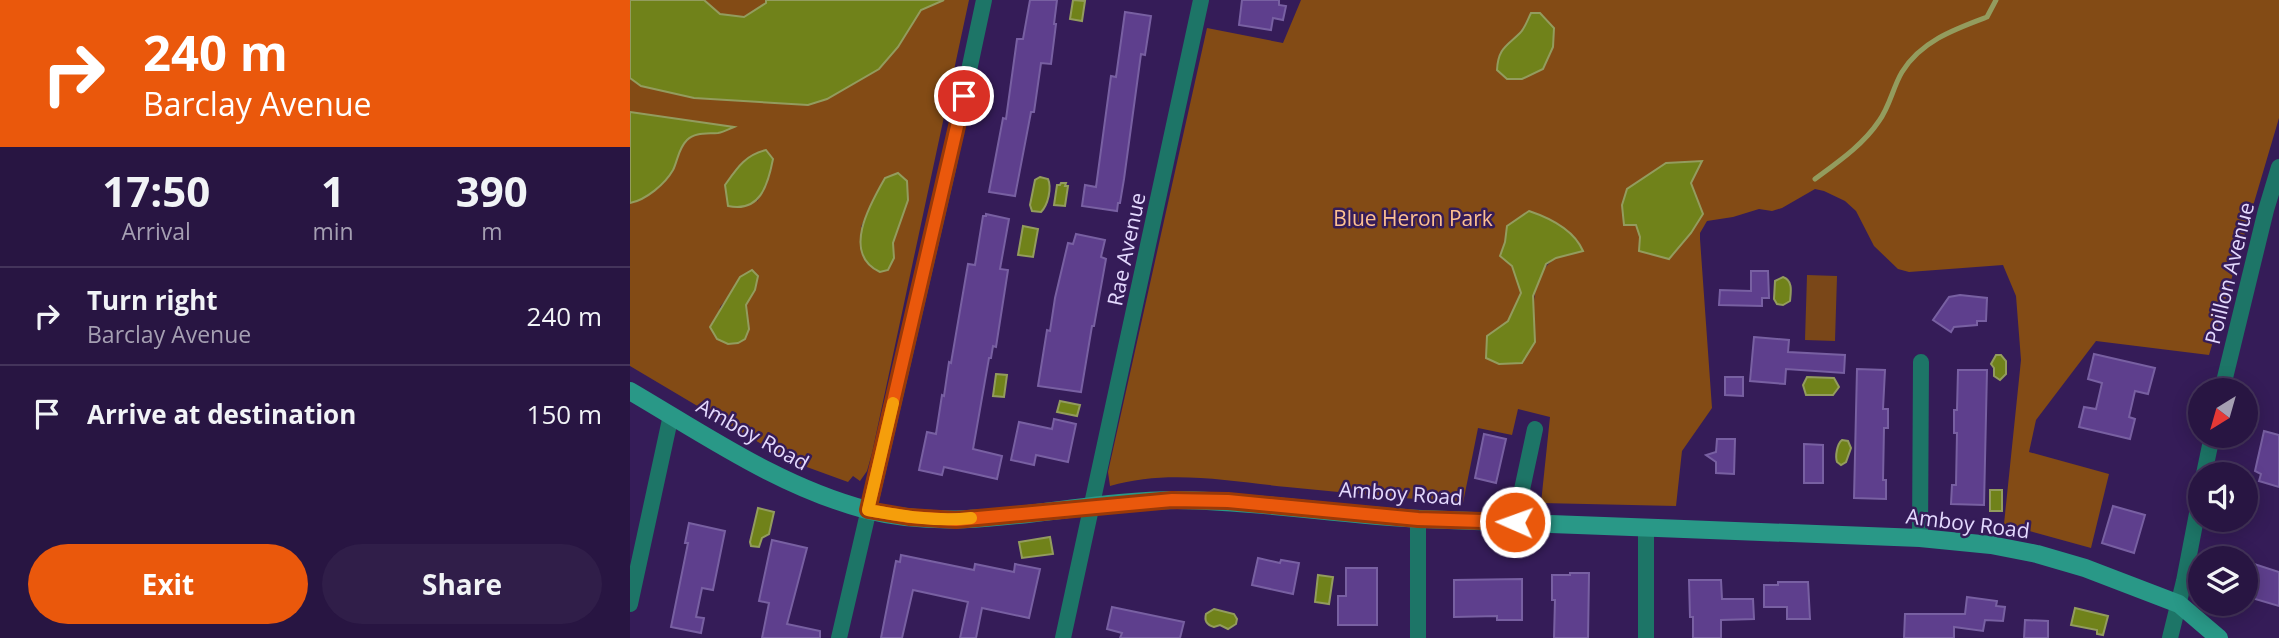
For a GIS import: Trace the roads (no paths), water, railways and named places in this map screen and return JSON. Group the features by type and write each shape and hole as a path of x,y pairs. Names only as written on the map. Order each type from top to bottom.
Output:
{"main road":[{"name":"Amboy Road","path":"630,391 766,472 814,493 868,510 909,517 956,520 1172,500 1228,501 1418,519 1920,538 1991,545 2037,554 2085,568 2179,604 2218,638"}],"street":[{"path":"839,638 949,164 984,0"},
{"name":"Rae Avenue","path":"1063,638 1201,0"},
{"name":"Poillon Avenue","path":"2225,378 2279,167"},
{"path":"1920,538 1921,362"},
{"path":"630,604 671,415"},
{"path":"1515,522 1535,429"},
{"path":"1418,519 1418,638"},
{"path":"1646,527 1646,638"},
{"path":"2170,638 2193,532"}],"waterway":[{"path":"1815,179 1850,153 1873,130 1883,115 1902,72 1919,52 1940,37 1987,17 1996,0"}],"park label":[{"name":"Blue Heron Park","path":"1413,218"}]}
